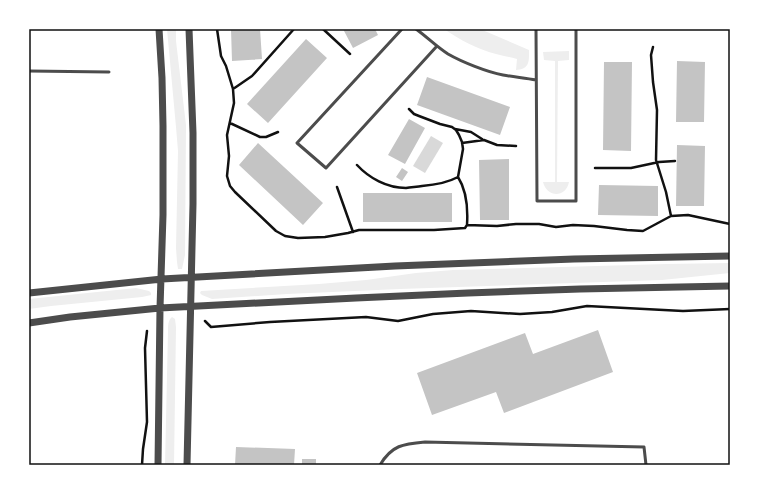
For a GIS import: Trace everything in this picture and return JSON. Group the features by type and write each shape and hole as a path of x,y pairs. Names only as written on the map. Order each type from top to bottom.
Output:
{"street":[{"path":"158,465 163,215 162,78 159,29"},
{"path":"187,465 193,204 193,132 189,29"},
{"path":"29,293 162,279 460,263 730,256"},
{"path":"29,323 70,317 160,308 468,293 730,286"}],"lane":[{"path":"402,29 297,142 326,168 437,46"},
{"path":"416,29 449,54 470,64 501,74 536,80"},
{"path":"536,29 537,201 576,201 576,29"},
{"path":"29,71 109,72"},
{"path":"380,465 384,457 393,449 406,444 425,442 644,447 646,465"}],"path":[{"path":"217,29 221,56 226,66 233,89 234,103 227,135 229,156 227,176 230,186 276,231 286,236 298,238 325,237 359,230 434,230 465,228 467,225 497,226 516,224 539,224 556,227 580,225 643,231 672,216 688,215 730,224"},
{"path":"233,89 252,76 294,29"},
{"path":"323,29 350,54"},
{"path":"653,47 651,55 657,110 656,162 672,216"},
{"path":"408,109 419,116 455,129 470,132 482,140 497,145 516,146"},
{"path":"230,123 260,137 266,137 278,132"},
{"path":"455,129 460,135 463,149 458,177 462,183 466,198 467,225"},
{"path":"462,143 482,140"},
{"path":"596,168 631,168 656,162 675,161"},
{"path":"357,165 372,178 385,184 405,188 434,185 458,177"},
{"path":"337,187 353,232"},
{"path":"205,321 211,327 366,317 398,321 433,314 471,311 520,314 552,312 587,306 683,311 730,309"},
{"path":"142,465 147,422 145,348 147,331"}],"shaded area":[{"path":"167,29 176,29 176,41 186,125 185,255 182,269 178,269 176,248 178,151"},
{"path":"444,29 480,29 529,50 528,64 524,68 516,70 517,59 475,47"},
{"path":"569,51 569,60 558,61 557,182 569,182 564,191 556,194 548,191 543,182 555,182 555,61 544,60 543,52"},
{"path":"431,136 443,143 425,173 413,166"},
{"path":"730,263 730,273 662,280 400,289 212,299 200,293 201,291 366,280 416,273 453,270"},
{"path":"136,288 149,291 151,295 29,309 29,299"},
{"path":"172,317 175,319 176,327 174,465 165,465 168,327 169,321"}],"building":[{"path":"231,29 260,29 262,59 232,61"},
{"path":"343,29 375,29 378,35 353,48"},
{"path":"306,39 327,58 268,123 247,104"},
{"path":"677,61 705,62 704,122 676,122"},
{"path":"604,62 632,62 631,151 603,150"},
{"path":"427,77 510,107 500,135 417,105"},
{"path":"409,119 425,128 405,164 388,155"},
{"path":"258,143 323,203 303,225 239,165"},
{"path":"677,145 705,146 704,206 676,206"},
{"path":"509,159 509,220 480,220 479,160"},
{"path":"402,168 408,172 402,181 396,177"},
{"path":"599,185 658,186 658,216 598,215"},
{"path":"363,193 452,193 452,222 363,222"},
{"path":"598,330 613,372 504,413 496,392 432,415 417,373 525,333 533,354"},
{"path":"236,447 295,449 294,465 235,465"},
{"path":"302,459 316,459 316,465 302,465"}]}
